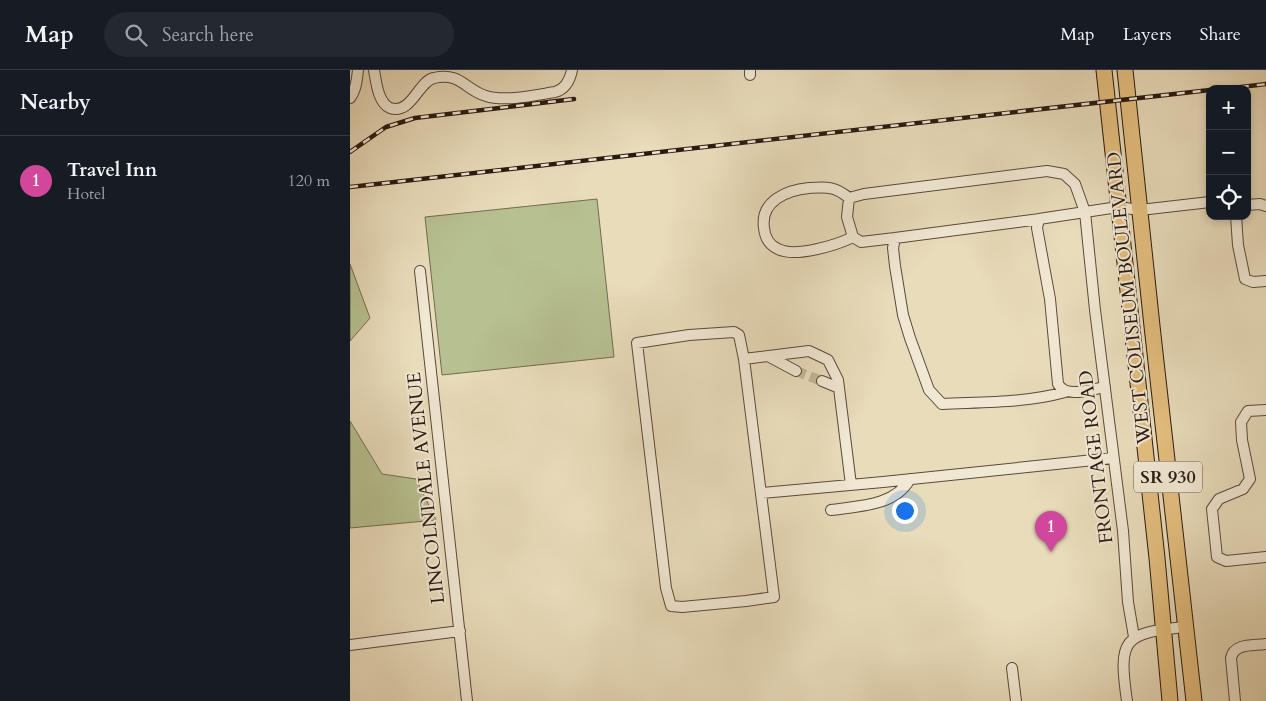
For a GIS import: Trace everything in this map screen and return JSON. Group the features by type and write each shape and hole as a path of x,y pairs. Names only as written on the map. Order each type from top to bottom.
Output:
{"highway":[{"name":"WEST COLISEUM BOULEVARD","path":"1104,70 1157,558 1170,701"},
{"name":"WEST COLISEUM BOULEVARD","path":"1125,70 1194,701"}],"street":[{"path":"350,98 357,80 358,70"},
{"path":"374,70 380,97 391,108 404,106 413,100 422,85 427,80 434,78 456,78 470,89 486,96 508,98 560,90 570,78 572,70"},
{"name":"FRONTAGE ROAD","path":"849,198 864,194 1047,171 1064,174 1075,184 1086,212 1095,310 1121,512 1127,569 1128,602 1134,638"},
{"path":"853,237 838,244 810,250 779,250 769,244 765,236 764,211 780,196 796,189 824,187 840,190 849,198 847,217 853,237 861,242 1118,207 1140,210 1206,202"},
{"path":"1251,205 1266,206"},
{"path":"1040,218 1037,228 1050,300 1058,384 1066,392"},
{"path":"1236,220 1238,245 1245,279 1253,282 1266,281"},
{"path":"895,238 893,248 904,315 910,338 929,390 942,404 1024,400 1105,387"},
{"name":"LINCOLNDALE AVENUE","path":"420,271 467,701"},
{"path":"734,332 739,335 762,493 774,597 728,603 682,607 671,606 666,588 637,343 688,335 734,332"},
{"path":"744,359 809,351 828,360 838,380 851,485"},
{"path":"768,356 796,370"},
{"path":"822,381 839,388"},
{"path":"1266,410 1248,412 1241,422 1242,440 1250,479 1243,488 1219,499 1212,509 1217,557 1226,561 1266,557"},
{"path":"762,493 910,480 1113,458"},
{"path":"831,510 878,504 905,488 910,480"},
{"path":"1127,701 1124,661 1126,648 1134,638 1145,633 1162,629 1185,628"},
{"path":"350,645 460,632"},
{"path":"1235,701 1230,658 1232,652 1237,647 1266,644"},
{"path":"1012,668 1016,701"}],"green space":[{"path":"597,199 614,357 442,375 425,217"},
{"path":"350,264 370,318 350,341"},
{"path":"350,421 382,474 416,479 436,520 350,528"}],"tunnel":[{"path":"796,371 822,381"}],"railway":[{"path":"1251,86 1266,84"},
{"path":"350,187 1206,90"},
{"path":"350,152 386,127 415,118 574,99"}],"place":[{"name":"Travel Inn","path":"1051,552"}]}
